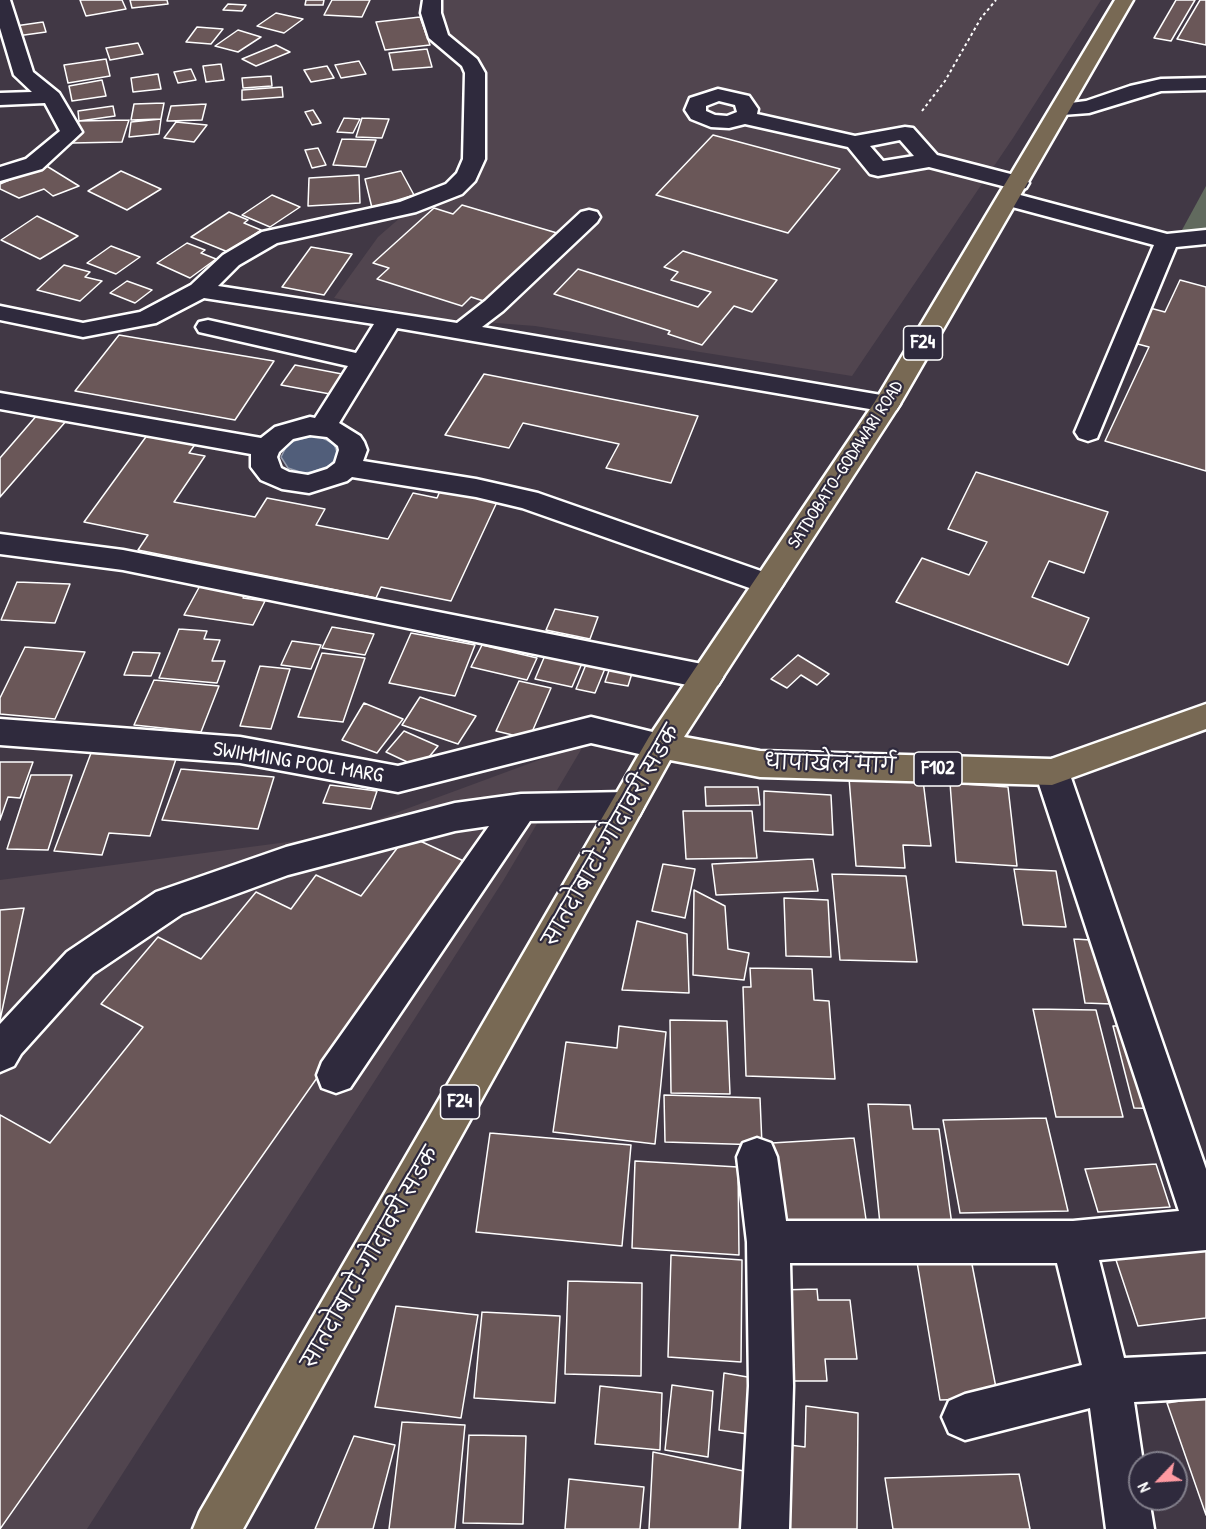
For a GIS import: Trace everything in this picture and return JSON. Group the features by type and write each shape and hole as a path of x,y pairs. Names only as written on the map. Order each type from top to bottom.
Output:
{"main road":[{"name":"SATDOBATO-GODAWARI ROAD","path":"707,677 887,404 1124,0"},
{"name":"सातदोबाटो-गोदावरी सडक","path":"217,1529 661,746 707,677"},
{"name":"धापाखेल मार्ग","path":"661,746 760,764 1052,772 1206,716"}],"street":[{"path":"0,174 34,164 70,132 52,97 24,75 3,2 24,0"},
{"path":"0,313 83,330 147,318 200,290 231,260 270,237 408,207 454,189 467,176 474,159 475,73 470,63 439,38 432,13 432,0"},
{"path":"1062,109 1089,106 1153,87 1206,84"},
{"path":"0,99 52,97"},
{"path":"744,117 855,142 905,133 929,160 1014,191 1167,241 1206,237"},
{"path":"855,142 879,169 929,160"},
{"path":"462,331 494,306 589,218"},
{"path":"1088,432 1167,241"},
{"path":"200,290 390,319 887,404"},
{"path":"323,427 390,319"},
{"path":"208,327 363,362"},
{"path":"0,401 267,448"},
{"path":"323,427 335,430 350,442 353,450 346,467 337,475 324,481 295,484 271,474 265,466 264,457 267,448 284,433 297,429 323,427"},
{"path":"346,467 476,488 528,500 768,584"},
{"path":"0,544 123,560 707,677"},
{"name":"SWIMMING POOL MARG","path":"0,732 240,750 398,779 591,730 661,746"},
{"path":"768,1242 1073,1242 1206,1229 1052,772"},
{"path":"0,1054 8,1042 80,963 169,903 286,861 456,817 521,808 627,806"},
{"path":"336,1075 521,808"},
{"path":"757,1156 768,1242 771,1386 765,1529"},
{"path":"1073,1242 1108,1381 1130,1529"},
{"path":"965,1417 1108,1381 1206,1376"}],"path":[{"path":"905,133 945,81 981,18 996,0"}],"shaded area":[{"path":"442,0 1101,0 1013,138 852,376 535,326 431,318 334,298 378,237 409,210 467,189 480,172 486,141 487,77 479,64 447,35 442,23"},
{"path":"585,743 503,881 87,1529 0,1529 0,880 333,836"}],"green space":[{"path":"1206,186 1206,236 1182,230"}],"water":[{"path":"312,436 321,437 334,444 338,455 334,461 329,466 312,472 303,473 288,468 281,457 287,445"}],"building":[{"path":"80,0 122,0 126,9 86,16"},
{"path":"130,0 167,0 168,4 132,8"},
{"path":"306,0 324,0 323,5 305,5"},
{"path":"332,0 370,0 362,17 324,15"},
{"path":"1176,0 1195,0 1171,41 1154,38"},
{"path":"1200,0 1206,0 1206,45 1177,39"},
{"path":"228,4 246,5 242,11 223,10"},
{"path":"276,13 303,19 284,33 257,26"},
{"path":"420,17 430,45 385,50 376,22"},
{"path":"43,22 46,32 17,36 15,26"},
{"path":"197,27 223,29 211,44 186,42"},
{"path":"238,30 261,37 238,52 215,46"},
{"path":"138,43 143,54 110,60 106,48"},
{"path":"276,45 290,52 256,66 242,59"},
{"path":"427,49 432,67 393,70 389,53"},
{"path":"106,59 110,76 68,83 64,65"},
{"path":"359,61 366,74 341,78 335,65"},
{"path":"221,64 224,80 206,82 203,66"},
{"path":"327,66 334,78 311,82 304,70"},
{"path":"191,69 196,80 178,83 174,72"},
{"path":"158,74 161,89 133,92 131,78"},
{"path":"271,76 272,86 243,88 242,78"},
{"path":"102,80 106,96 72,101 69,86"},
{"path":"282,87 283,97 242,100 242,90"},
{"path":"164,103 161,119 131,120 134,104"},
{"path":"206,104 202,120 167,121 171,106"},
{"path":"113,106 115,116 79,121 78,111"},
{"path":"313,110 321,123 312,125 305,112"},
{"path":"344,118 360,119 353,133 337,132"},
{"path":"362,118 389,119 382,138 356,137"},
{"path":"161,119 159,134 129,137 131,122"},
{"path":"129,120 122,142 72,143 79,121"},
{"path":"176,122 207,125 194,142 164,138"},
{"path":"713,135 840,169 788,233 656,195"},
{"path":"342,139 376,140 366,167 333,165"},
{"path":"318,148 326,165 312,168 305,150"},
{"path":"45,165 79,186 53,196 44,189 19,198 0,189 0,184"},
{"path":"121,171 161,189 127,210 88,191"},
{"path":"401,171 414,195 372,208 365,179"},
{"path":"359,175 360,203 308,206 309,178"},
{"path":"272,195 300,207 270,227 242,215"},
{"path":"462,205 557,233 490,303 471,297 462,306 377,279 389,268 373,263 434,208 453,214"},
{"path":"229,212 248,220 244,223 261,230 228,252 191,237"},
{"path":"37,216 78,236 40,259 1,240"},
{"path":"187,243 205,250 201,253 216,259 190,278 157,263"},
{"path":"111,246 140,257 116,274 87,263"},
{"path":"311,247 352,254 324,295 282,287"},
{"path":"683,251 777,280 752,312 734,306 702,345 668,334 670,331 554,294 578,269 698,307 711,292 671,280 678,272 664,267"},
{"path":"64,265 90,272 85,277 102,281 80,301 37,290"},
{"path":"1180,280 1206,287 1206,471 1105,441 1149,347 1134,343 1150,308 1165,312"},
{"path":"127,281 152,290 135,303 110,293"},
{"path":"119,335 274,361 235,420 75,391"},
{"path":"295,365 342,374 330,394 281,385"},
{"path":"484,374 698,416 671,483 606,468 619,444 523,423 509,448 445,435"},
{"path":"38,414 67,420 0,497 0,458"},
{"path":"148,434 196,443 189,453 205,456 174,502 255,517 267,498 325,509 316,525 388,539 413,493 437,498 440,491 497,502 451,601 381,587 376,598 138,550 148,535 84,522"},
{"path":"976,472 1108,512 1084,573 1049,561 1032,597 1089,618 1068,665 896,602 922,558 969,575 987,542 948,529"},
{"path":"17,582 70,584 55,623 1,620"},
{"path":"202,582 248,589 243,598 265,601 253,625 184,615"},
{"path":"555,609 598,617 590,639 546,630"},
{"path":"332,627 374,634 365,655 322,648"},
{"path":"179,629 207,631 204,639 220,640 212,661 225,661 217,683 159,678"},
{"path":"411,633 475,645 455,696 389,683"},
{"path":"292,641 321,645 311,669 281,665"},
{"path":"482,645 537,658 527,680 471,667"},
{"path":"25,647 85,652 55,719 0,714 0,698"},
{"path":"133,652 160,653 151,676 124,675"},
{"path":"322,653 365,658 343,722 298,717"},
{"path":"546,653 583,661 572,687 535,679"},
{"path":"798,655 829,674 817,685 801,675 787,688 771,679"},
{"path":"587,662 606,666 595,693 576,689"},
{"path":"612,662 634,667 628,686 605,682"},
{"path":"260,666 290,669 271,729 240,726"},
{"path":"154,680 219,686 201,732 134,725"},
{"path":"519,681 551,688 529,739 496,731"},
{"path":"420,697 476,716 458,744 402,725"},
{"path":"364,703 403,719 377,753 342,740"},
{"path":"404,731 438,746 420,768 386,752"},
{"path":"91,753 176,759 150,836 109,833 102,855 54,851"},
{"path":"0,762 33,762 20,798 8,797 0,820"},
{"path":"181,769 274,777 258,829 162,820"},
{"path":"31,775 72,775 48,850 7,849"},
{"path":"849,778 923,780 931,846 903,845 905,868 856,866"},
{"path":"950,783 1008,787 1017,866 956,862"},
{"path":"330,785 377,791 371,809 323,803"},
{"path":"705,787 758,787 760,805 706,806"},
{"path":"764,791 831,795 833,835 764,831"},
{"path":"683,811 752,811 757,858 686,859"},
{"path":"407,835 468,863 0,1529 0,1115 50,1143 143,1027 101,1004 158,937 201,959 256,892 291,909 316,875 361,896"},
{"path":"813,859 818,891 716,895 712,864"},
{"path":"663,864 695,869 685,918 652,911"},
{"path":"1014,869 1056,871 1066,927 1023,925"},
{"path":"832,874 906,876 917,962 840,960"},
{"path":"694,890 725,906 728,949 749,953 744,980 693,975"},
{"path":"784,898 828,900 831,957 786,956"},
{"path":"24,908 0,1020 0,910"},
{"path":"637,921 687,934 689,993 622,990"},
{"path":"1074,939 1125,942 1138,1005 1085,1003"},
{"path":"750,968 812,969 814,1000 829,1001 835,1079 746,1076 743,987 751,987"},
{"path":"1033,1009 1096,1010 1123,1117 1056,1117"},
{"path":"670,1020 727,1021 730,1094 671,1093"},
{"path":"619,1026 666,1032 655,1144 553,1132 566,1042 617,1048"},
{"path":"1113,1026 1154,1026 1177,1109 1134,1108"},
{"path":"664,1095 760,1098 762,1145 665,1142"},
{"path":"868,1104 910,1105 913,1129 939,1129 952,1225 880,1224"},
{"path":"1046,1118 1068,1211 960,1213 943,1120"},
{"path":"490,1133 631,1145 622,1246 476,1232"},
{"path":"854,1138 868,1233 768,1231 772,1143"},
{"path":"635,1161 738,1167 739,1255 632,1248"},
{"path":"1156,1164 1170,1207 1098,1212 1085,1169"},
{"path":"1206,1240 1206,1318 1138,1326 1113,1251"},
{"path":"969,1249 998,1398 940,1400 915,1250"},
{"path":"671,1255 742,1260 741,1362 668,1357"},
{"path":"568,1281 642,1283 641,1376 565,1374"},
{"path":"817,1289 818,1300 850,1300 857,1359 825,1359 827,1381 788,1381 780,1290"},
{"path":"396,1306 478,1315 461,1418 375,1407"},
{"path":"482,1312 560,1316 555,1403 474,1398"},
{"path":"724,1373 765,1380 762,1436 719,1430"},
{"path":"672,1385 713,1391 708,1457 665,1450"},
{"path":"600,1386 662,1393 660,1450 595,1444"},
{"path":"1206,1397 1206,1515 1188,1463 1188,1451 1184,1451 1167,1403"},
{"path":"806,1406 858,1413 857,1529 772,1529 775,1443 805,1447"},
{"path":"402,1422 465,1425 455,1529 389,1529"},
{"path":"469,1435 526,1436 523,1524 463,1523"},
{"path":"354,1436 395,1445 373,1529 315,1529"},
{"path":"653,1452 758,1474 752,1529 649,1529"},
{"path":"1019,1474 1030,1529 893,1529 885,1478"},
{"path":"569,1479 644,1487 640,1529 565,1529"}]}
